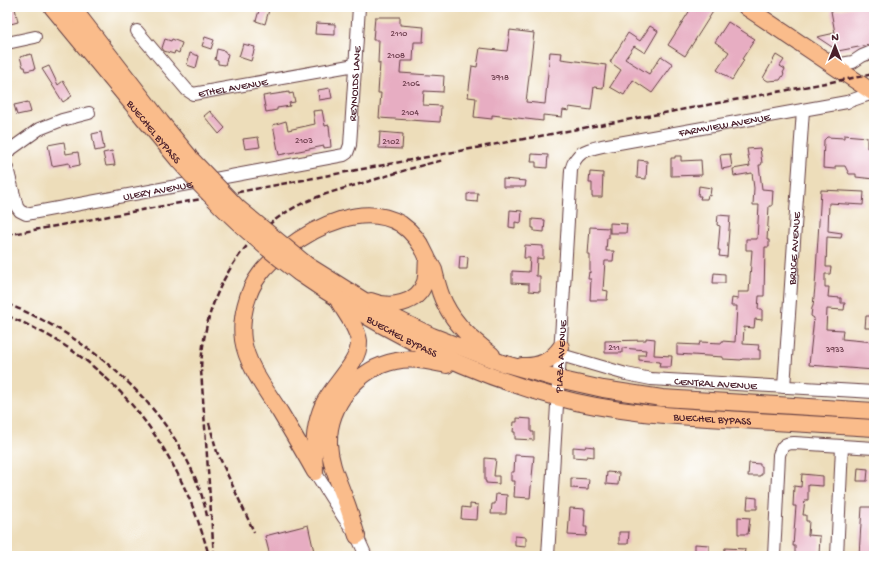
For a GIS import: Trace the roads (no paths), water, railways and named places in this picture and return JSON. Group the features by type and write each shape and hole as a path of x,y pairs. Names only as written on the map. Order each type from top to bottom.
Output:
{"main road":[{"name":"BUECHEL BYPASS","path":"52,7 185,160 303,269 414,342 468,368 503,381 557,397 615,409 659,414 874,428"},
{"name":"BUECHEL BYPASS","path":"72,7 161,122 185,160"},
{"path":"746,7 874,93"},
{"path":"315,472 258,376 246,351 243,322 246,304 251,288 260,273 280,254 324,226 359,216 386,218 401,224 419,240 423,246 433,269 440,295 452,317 470,337 507,365 531,366 543,364 561,351"},
{"path":"344,296 384,305 408,301 416,295 425,282 427,258"},
{"name":"BUECHEL BYPASS","path":"344,296 379,310 454,346 507,365 558,379 603,389 662,398 874,411"},
{"path":"315,472 314,448 320,412 328,396 353,361 359,346 358,335 344,296"},
{"path":"357,536 346,500 332,467 330,450 330,428 335,411 346,392 362,376 376,367 396,361 423,360 468,368"}],"street":[{"name":"REYNOLDS LANE","path":"340,156 347,153 350,145 359,7"},
{"name":"ETHEL AVENUE","path":"137,31 187,90 193,94 355,65"},
{"path":"7,42 35,37"},
{"path":"834,65 853,62 874,51"},
{"name":"FARMVIEW AVENUE","path":"576,157 587,149 847,102 874,93"},
{"name":"BRUCE AVENUE","path":"784,387 803,110"},
{"path":"7,152 39,129 62,120 89,113"},
{"name":"ULERY AVENUE","path":"7,168 17,207 20,211 26,214 340,156"},
{"name":"PLAZA AVENUE","path":"548,556 571,170 576,157"},
{"name":"CENTRAL AVENUE","path":"561,351 626,374 651,379 874,392"},
{"path":"774,556 779,455 783,445 786,443 874,448"},
{"path":"837,556 842,447"},
{"path":"315,472 357,536 366,556"}],"railway":[{"path":"7,235 874,74"},
{"path":"214,556 201,370 203,344 208,319 217,295 228,273 242,252 259,234 278,217 301,204 337,190 444,160"},
{"path":"7,304 40,319 72,338 104,361 132,387 158,416 180,447 197,481 207,516"},
{"path":"7,316 45,334 79,356 110,381 137,411 160,443 180,479 196,516 209,556"},
{"path":"209,423 217,452 254,532"}]}
